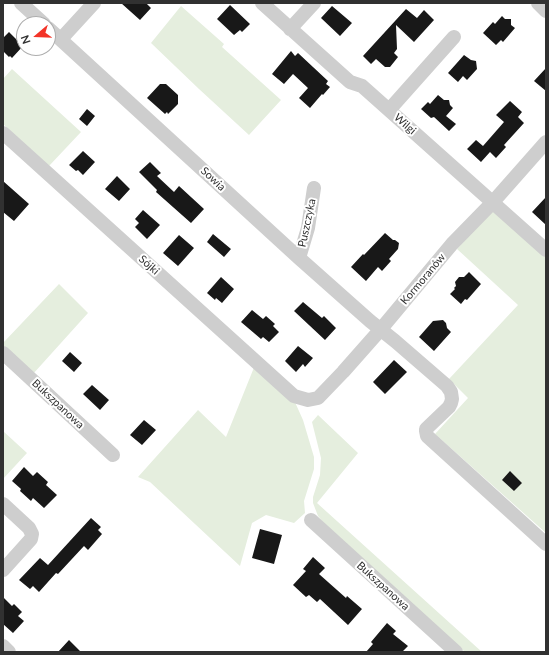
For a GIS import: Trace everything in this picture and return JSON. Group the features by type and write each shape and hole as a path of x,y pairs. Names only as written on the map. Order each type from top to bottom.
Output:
{"street":[{"path":"21,3 35,16"},
{"path":"61,39 94,3"},
{"name":"Wilgi","path":"262,3 350,82 362,86 546,250"},
{"path":"290,29 314,3"},
{"path":"538,3 546,11"},
{"name":"Sowia","path":"56,35 299,258 370,321 447,386 451,392 451,403 449,407 426,429 427,436 546,544"},
{"path":"389,110 454,37"},
{"name":"Sójki","path":"3,133 294,396"},
{"name":"Kormoranów","path":"294,396 308,400 318,398 381,329 452,244 493,202 546,142"},
{"name":"Puszczyka","path":"299,258 308,228 314,188"},
{"name":"Bukszpanowa","path":"3,353 113,455"},
{"path":"3,504 30,528 32,534 31,539 3,570"},
{"name":"Bukszpanowa","path":"311,520 456,652"},
{"path":"3,646 9,652"}],"green space":[{"path":"181,6 224,44 222,47 281,100 249,135 151,43"},
{"path":"12,69 81,132 49,166 3,124 3,79"},
{"path":"495,207 546,254 546,533 435,434 468,398 449,379 518,305 457,249"},
{"path":"59,284 88,313 33,374 3,348 3,343"},
{"path":"255,365 294,400 303,420 314,457 314,469 304,501 305,513 294,523 266,515 252,523 240,566 150,482 138,477 198,410 226,437"},
{"path":"318,415 358,453 317,503 482,652 465,652 329,529 318,516 313,503 313,497 320,475 321,458 312,422"},
{"path":"3,431 27,453 3,479"}],"building":[{"path":"121,3 146,3 151,8 140,20"},
{"path":"230,5 250,24 242,32 240,30 234,35 217,19"},
{"path":"332,6 352,23 340,36 321,18"},
{"path":"406,9 417,18 424,10 434,20 414,42 396,25 397,49 394,53 398,57 390,67 385,67 376,59 371,64 363,56"},
{"path":"502,16 505,19 511,19 511,25 515,28 503,42 501,40 496,45 483,33 493,22 495,24"},
{"path":"9,32 16,39 16,54 12,58 3,51 3,38"},
{"path":"291,51 295,56 298,53 328,81 326,84 330,87 310,108 299,98 308,88 293,74 284,84 272,74"},
{"path":"464,55 471,60 476,61 477,69 467,80 463,76 458,82 448,73"},
{"path":"546,68 546,91 534,81"},
{"path":"160,84 166,84 178,95 178,104 168,114 167,112 165,114 147,98"},
{"path":"438,95 444,100 449,100 450,105 453,108 446,116 456,124 449,131 434,117 431,118 421,109 428,102 430,104"},
{"path":"510,101 522,112 518,117 524,123 504,145 506,147 496,158 490,152 481,162 467,149 476,140 483,146 504,122 496,115"},
{"path":"87,109 95,116 87,126 79,119"},
{"path":"83,151 95,162 83,175 69,165"},
{"path":"150,162 161,173 157,176 174,192 179,186 204,209 191,223 156,192 157,190 139,172"},
{"path":"117,176 130,189 119,201 105,189"},
{"path":"3,181 29,204 14,221 3,212"},
{"path":"546,197 546,225 532,212"},
{"path":"143,210 160,225 147,239 135,227 139,223 135,219"},
{"path":"385,233 399,243 398,249 389,259 391,261 382,271 378,267 366,281 351,267"},
{"path":"213,234 231,249 224,257 207,242"},
{"path":"179,235 194,248 178,266 163,253"},
{"path":"469,272 481,284 467,300 465,299 461,304 450,294 455,289 455,282 459,277 464,277"},
{"path":"221,277 234,289 222,303 216,298 215,300 207,293"},
{"path":"303,302 322,318 324,316 336,328 325,340 294,311"},
{"path":"252,310 263,319 266,316 275,324 273,326 279,332 269,342 263,337 261,339 241,322"},
{"path":"443,320 451,332 434,351 419,337 433,321"},
{"path":"298,346 313,358 305,367 303,364 296,372 285,361"},
{"path":"70,352 82,363 74,372 62,361"},
{"path":"394,360 407,372 385,394 373,382"},
{"path":"92,385 109,400 100,410 83,394"},
{"path":"144,420 156,430 142,445 130,435"},
{"path":"24,467 33,476 37,472 48,482 46,485 57,495 44,508 33,498 31,501 12,481"},
{"path":"510,471 522,483 514,491 502,480"},
{"path":"91,518 101,527 98,530 102,534 88,550 84,546 39,592 33,586 30,589 19,580 40,558 48,565"},
{"path":"260,529 282,535 274,564 252,558"},
{"path":"313,557 325,568 319,574 346,598 347,596 362,609 348,625 320,599 317,602 309,595 306,597 293,585 306,571 303,569"},
{"path":"3,597 12,606 14,604 22,612 18,616 24,621 13,633 3,624"},
{"path":"387,623 396,631 393,634 408,646 402,652 366,652 373,644 371,642"},
{"path":"69,640 81,652 58,652"}]}
